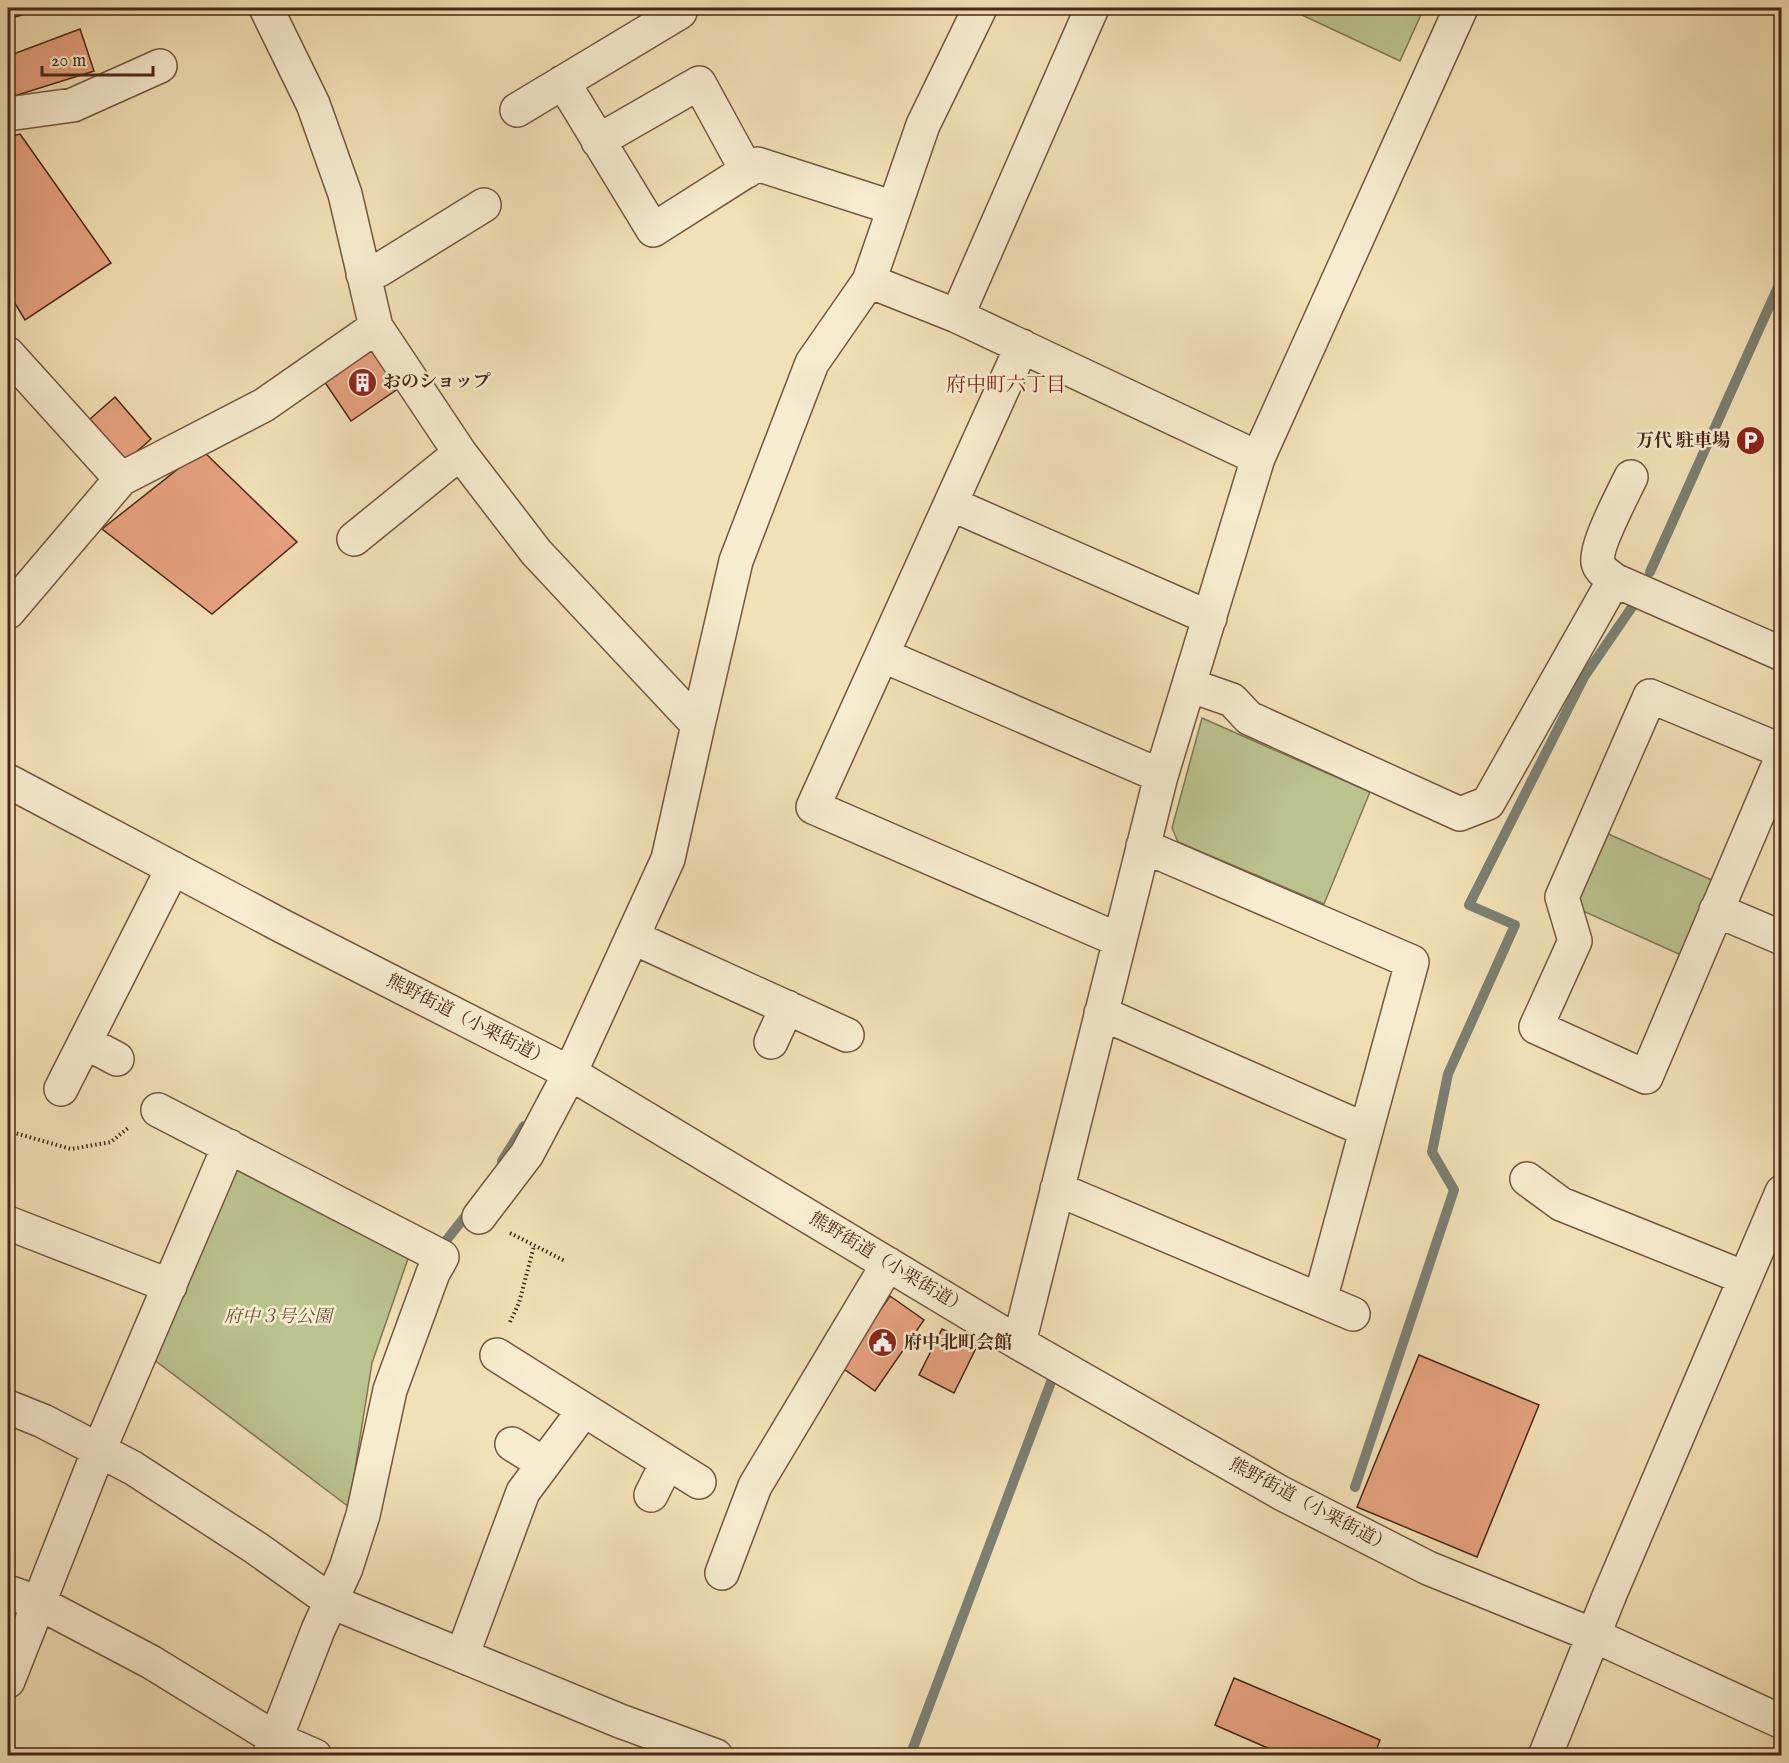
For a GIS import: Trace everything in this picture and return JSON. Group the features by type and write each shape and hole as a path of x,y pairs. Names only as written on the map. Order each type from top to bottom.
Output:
{"street":[{"path":"266,8 313,104 345,194 376,327 460,453 536,552 698,724"},
{"path":"479,1217 527,1154 570,1073 668,859 736,561 812,363 869,281 923,125 980,8"},
{"path":"957,316 1092,8"},
{"path":"1019,1343 1161,776 1258,458 1461,8"},
{"path":"517,110 680,12"},
{"path":"8,114 73,105 160,66"},
{"path":"563,82 652,230 757,164 894,208"},
{"path":"598,141 699,83 747,171"},
{"path":"363,274 379,270 484,205"},
{"path":"869,281 957,316 1258,458"},
{"path":"8,612 121,479 264,405 376,327"},
{"path":"1022,346 813,807 1119,940"},
{"path":"8,354 121,479"},
{"path":"354,539 460,453"},
{"path":"1631,477 1600,544 1598,562 1604,572 1614,579 1782,654"},
{"path":"951,504 1210,618"},
{"path":"1189,684 1232,700 1250,718 1460,814 1488,803 1614,579"},
{"path":"882,655 1161,776"},
{"path":"1782,751 1650,696 1562,897 1575,941 1536,1027 1646,1077 1782,757"},
{"name":"熊野街道（小栗街道）","path":"8,781 570,1073 1019,1343 1281,1493 1418,1563 1593,1635 1782,1722"},
{"path":"1143,846 1412,962 1320,1300"},
{"path":"61,1089 173,868"},
{"path":"1716,910 1782,938"},
{"path":"632,937 847,1035"},
{"path":"771,1042 787,1007"},
{"path":"1101,1013 1366,1130"},
{"path":"85,1042 117,1059"},
{"path":"158,1110 442,1257 433,1273 390,1390 363,1515 332,1602 318,1630 272,1747"},
{"path":"8,1681 99,1450 229,1146"},
{"path":"1527,1179 1562,1204 1745,1278"},
{"path":"1058,1189 1353,1314"},
{"path":"1545,1755 1593,1635 1782,1192"},
{"path":"8,1223 170,1286"},
{"path":"722,1574 754,1486 888,1264"},
{"path":"497,1355 699,1482"},
{"path":"8,1407 43,1420 134,1468 237,1535 332,1602 620,1721 716,1755"},
{"path":"462,1656 523,1492 585,1410"},
{"path":"512,1444 544,1464"},
{"path":"651,1495 667,1463"},
{"path":"8,1592 39,1603 151,1662 272,1747 315,1755"}],"path":[{"path":"8,1131 71,1149 111,1142 144,1115 158,1110"},
{"path":"479,1217 565,1261"},
{"path":"497,1355 519,1302 534,1246"}],"green space":[{"path":"1287,8 1424,8 1400,61"},
{"path":"1202,718 1370,792 1324,904 1178,842 1172,828"},
{"path":"1606,833 1714,881 1681,955 1583,911 1579,896"},
{"name":"府中３号公園","path":"233,1157 410,1253 372,1363 349,1507 149,1356"}],"building":[{"path":"8,8 20,8 22,15 8,19"},
{"path":"80,29 94,71 8,98 8,56"},
{"path":"20,134 111,263 25,320 8,292 8,137"},
{"name":"おのショップ","path":"374,344 402,386 351,421 322,378"},
{"path":"115,397 151,439 126,461 90,419"},
{"path":"202,450 297,542 212,614 102,529"},
{"name":"府中北町会館","path":"890,1296 924,1320 875,1391 841,1367"},
{"path":"942,1329 977,1346 954,1393 919,1375"},
{"path":"1419,1355 1539,1405 1477,1557 1357,1507"},
{"path":"1234,1678 1380,1740 1374,1756 1286,1756 1215,1725"}],"waterway":[{"path":"1650,572 1782,278"},
{"path":"1355,1487 1454,1190 1432,1152 1448,1074 1515,925 1469,905 1584,677 1632,607"},
{"path":"502,1161 524,1126"},
{"path":"445,1242 471,1209"},
{"path":"910,1756 1051,1382"}],"place":[{"name":"おのショップ","path":"362,382"},
{"name":"万代 駐車場","path":"1751,441"},
{"name":"府中北町会館","path":"883,1343"}],"district":[{"name":"府中町六丁目","path":"1006,385"}]}
